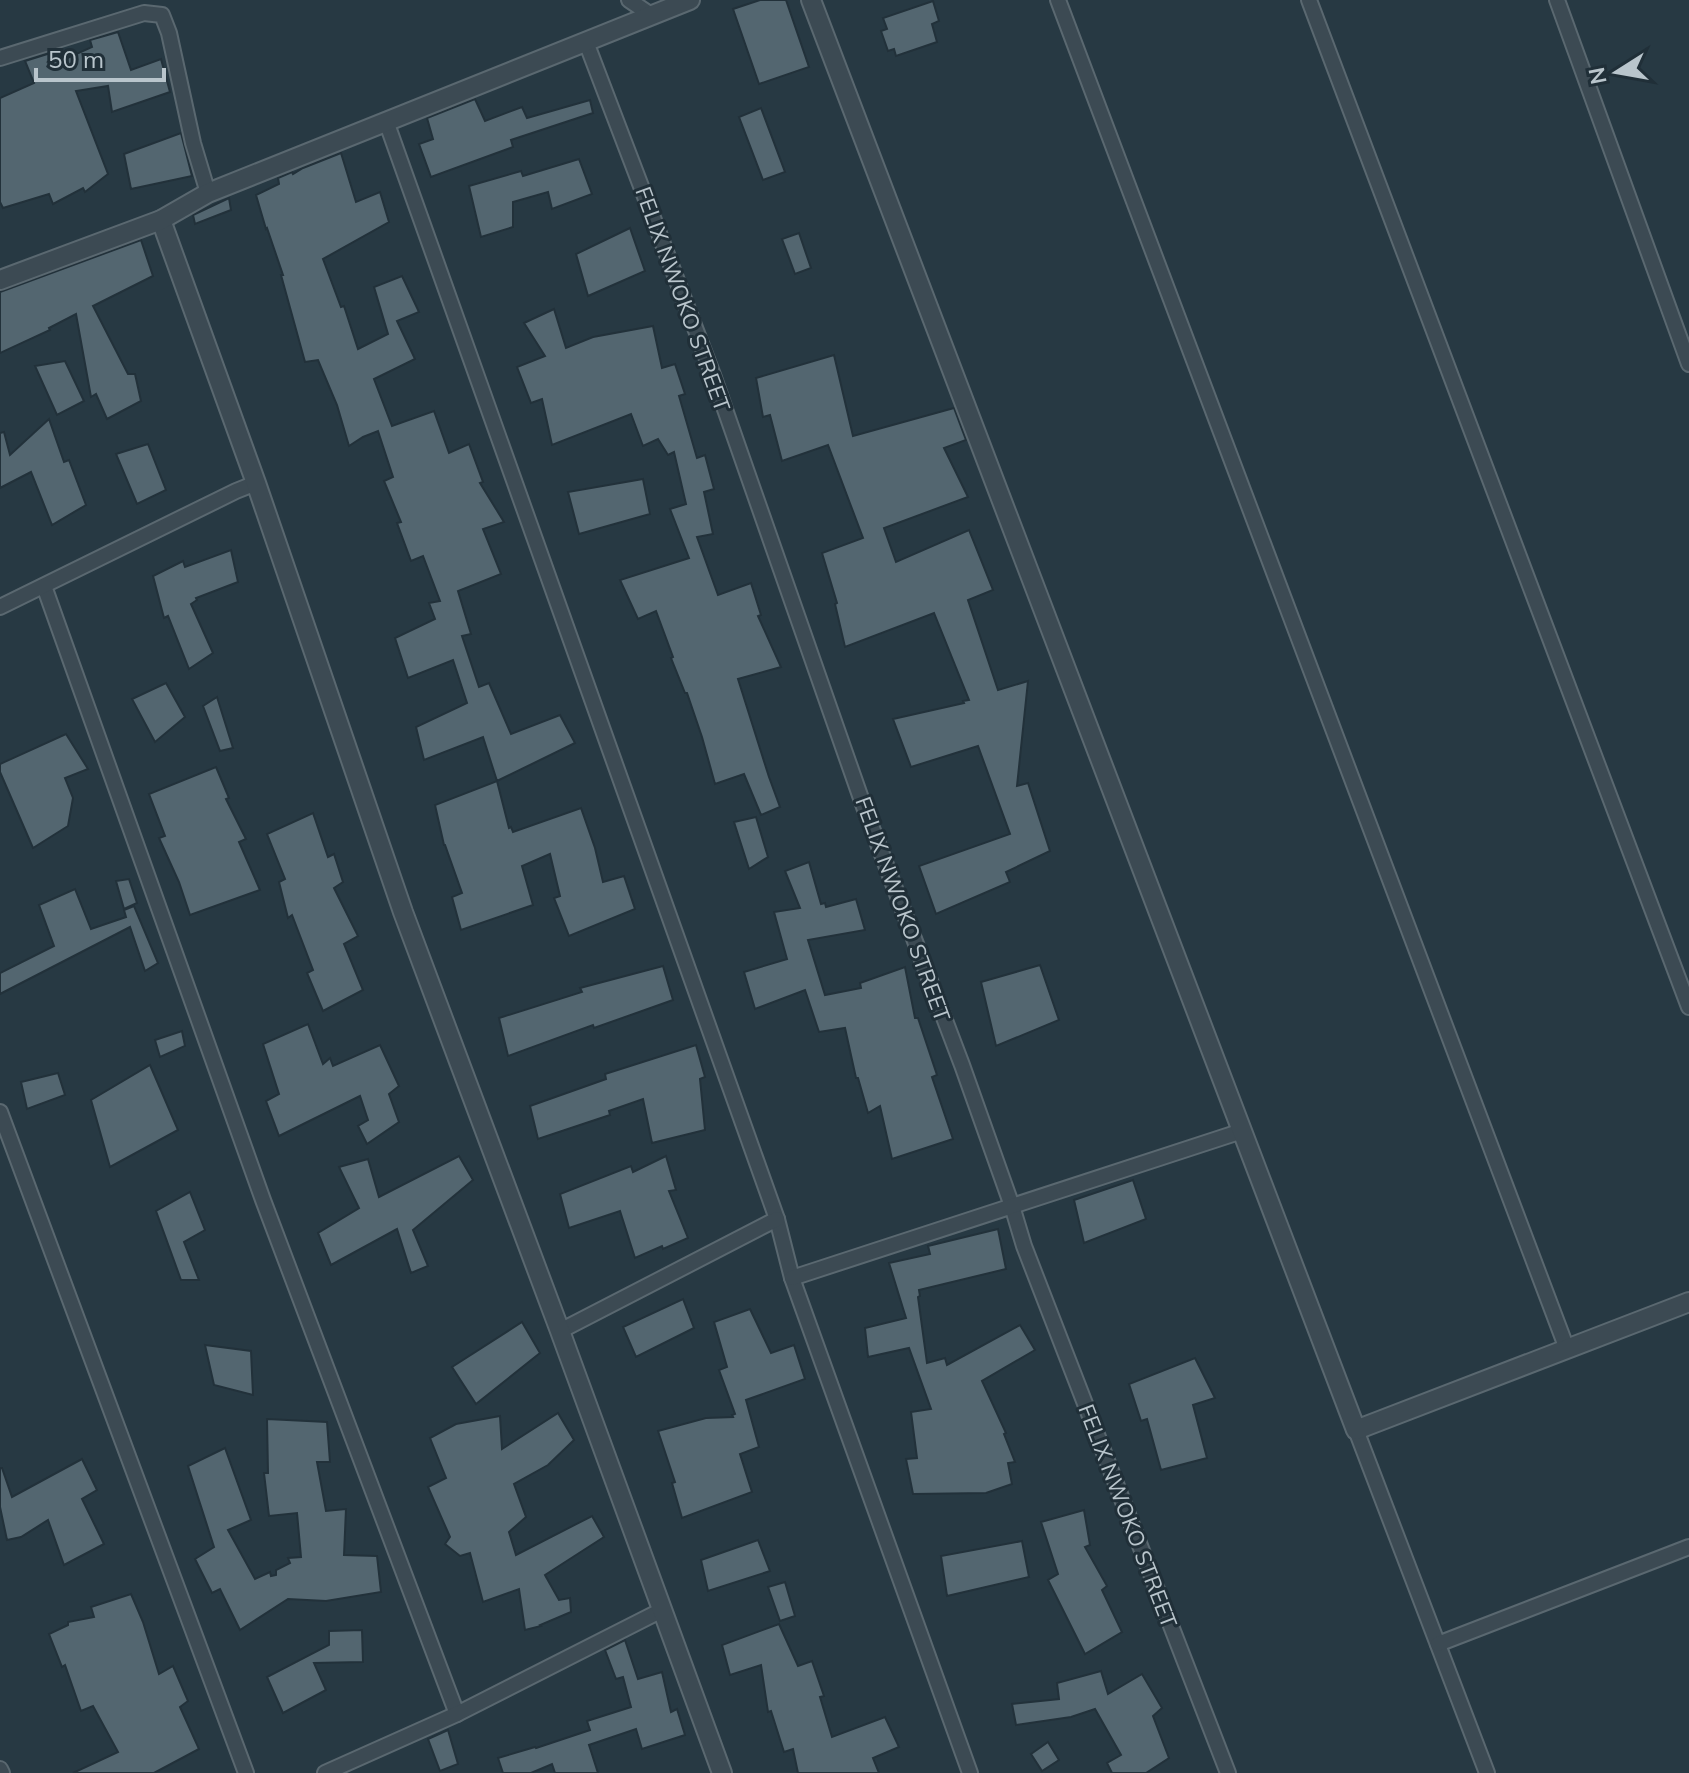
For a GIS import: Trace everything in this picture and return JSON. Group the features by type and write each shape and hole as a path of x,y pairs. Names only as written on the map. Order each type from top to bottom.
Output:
{"street":[{"path":"629,0 651,15"},
{"path":"0,280 161,220 208,193 690,0"},
{"path":"811,0 1487,1773"},
{"path":"1058,0 1567,1349"},
{"path":"1309,0 1689,1007"},
{"path":"1557,0 1689,364"},
{"path":"0,58 144,13 162,15 208,193"},
{"name":"FELIX NWOKO STREET","path":"586,42 713,375 864,807 962,1065 1024,1246 1228,1773"},
{"path":"386,121 777,1219 792,1278 970,1773"},
{"path":"161,220 256,483 403,912 722,1773"},
{"path":"0,607 256,483"},
{"path":"44,586 263,1200 457,1714"},
{"path":"0,1112 246,1773"},
{"path":"792,1278 1242,1131"},
{"path":"560,1331 777,1219"},
{"path":"1356,1430 1689,1302"},
{"path":"1438,1644 1689,1547"},
{"path":"325,1773 457,1714 662,1610"}],"building":[{"path":"760,0 786,0 809,67 759,84 733,9"},
{"path":"933,1 939,21 932,24 937,42 896,56 894,49 888,51 881,31 887,29 883,18"},
{"path":"118,32 131,70 161,59 170,92 112,112 108,86 76,91 108,174 85,192 83,188 53,204 49,194 3,208 0,202 0,98 34,83 25,61 57,51 61,61 92,47 90,40"},
{"path":"475,99 485,121 522,107 527,118 590,100 593,113 511,140 513,147 431,177 419,144 433,139 427,118"},
{"path":"761,108 785,172 763,180 739,117"},
{"path":"181,133 192,176 131,189 124,154"},
{"path":"341,153 356,202 380,192 389,222 323,259 341,307 344,306 358,349 388,334 374,287 402,276 419,312 397,321 415,359 374,379 392,426 434,411 449,453 469,444 483,482 480,483 504,522 483,529 501,574 458,591 471,634 462,636 479,687 489,683 511,734 560,715 575,743 497,781 483,737 424,760 416,727 467,703 453,660 408,678 395,638 435,619 429,603 440,601 423,556 411,561 397,523 401,522 384,481 393,477 378,431 349,446 337,405 318,360 305,362 283,275 256,195 279,184 278,178"},
{"path":"579,159 592,194 552,209 548,192 513,202 513,227 481,237 469,186 521,171 523,176"},
{"path":"229,198 231,210 195,224 193,215"},
{"path":"630,228 645,271 588,296 576,254"},
{"path":"799,233 811,268 795,274 782,239"},
{"path":"141,240 153,276 93,306 128,374 135,374 141,401 107,419 96,394 91,397 76,314 0,353 0,292"},
{"path":"554,309 566,348 593,337 653,326 662,368 675,364 685,394 679,396 697,458 705,455 714,489 704,492 713,534 697,537 718,595 751,583 761,615 758,616 781,667 738,679 780,807 761,815 744,774 715,784 687,693 671,658 656,611 638,619 620,580 689,558 670,509 686,504 674,452 668,455 658,439 643,446 631,414 552,445 542,399 531,403 517,367 545,356 524,323"},
{"path":"834,355 853,436 954,408 966,440 944,448 968,497 884,528 896,562 969,530 993,590 968,600 998,690 1028,681 1017,786 1028,783 1050,851 1006,872 1010,882 936,914 919,866 1010,834 978,746 911,767 893,719 969,700 934,613 845,647 837,603 822,553 863,538 828,445 782,461 770,415 763,417 756,378"},
{"path":"65,361 84,401 57,415 35,366"},
{"path":"49,419 64,462 69,460 86,505 52,525 31,472 0,488 0,433 4,432 10,455"},
{"path":"148,444 166,490 137,504 116,454"},
{"path":"643,479 650,514 579,534 568,492"},
{"path":"231,550 238,582 196,598 191,604 213,653 189,669 168,616 164,618 153,576 183,561 185,567"},
{"path":"166,683 185,717 155,742 132,699"},
{"path":"217,697 233,748 220,751 203,706"},
{"path":"66,734 88,769 65,778 73,798 68,826 33,848 0,772 0,764"},
{"path":"216,767 229,798 226,799 246,839 239,842 260,890 190,915 159,838 165,836 149,794"},
{"path":"497,781 509,828 513,832 581,808 603,882 624,876 635,909 569,936 554,898 560,896 550,854 522,866 533,905 461,930 452,897 462,893 444,845 435,805"},
{"path":"313,813 328,857 334,854 343,882 334,888 358,936 344,944 363,990 323,1011 307,973 313,970 292,915 288,918 279,882 285,879 267,834"},
{"path":"756,817 768,857 749,869 734,822"},
{"path":"809,862 821,904 825,903 826,907 856,899 865,930 808,940 825,995 861,988 860,983 905,967 915,1018 918,1018 937,1075 932,1077 953,1139 892,1159 880,1106 868,1113 856,1078 845,1028 819,1032 805,990 755,1009 744,972 787,959 774,912 800,908 785,871"},
{"path":"129,879 137,903 124,909 116,881"},
{"path":"75,889 91,929 126,917 124,910 134,906 158,963 145,971 130,927 0,994 0,973 54,946 39,905"},
{"path":"1040,965 1059,1020 996,1046 981,982"},
{"path":"663,966 673,1000 508,1056 499,1018 582,992 580,988"},
{"path":"308,1024 323,1064 330,1058 333,1066 380,1045 399,1086 389,1094 399,1122 367,1144 358,1126 368,1120 360,1096 279,1136 266,1101 279,1094 263,1044"},
{"path":"182,1031 185,1046 160,1057 155,1040"},
{"path":"696,1045 705,1077 700,1079 705,1130 652,1143 643,1099 609,1111 610,1115 538,1139 530,1106 606,1079 605,1074"},
{"path":"150,1065 178,1130 110,1167 91,1100"},
{"path":"58,1073 65,1095 27,1109 21,1082"},
{"path":"459,1156 473,1180 413,1230 428,1266 411,1273 397,1229 331,1265 318,1233 359,1208 339,1167 368,1159 379,1197"},
{"path":"666,1156 676,1190 669,1191 688,1238 635,1258 620,1211 569,1228 560,1194 631,1166 633,1172"},
{"path":"1133,1180 1146,1219 1084,1243 1074,1200"},
{"path":"190,1192 205,1230 184,1242 199,1280 181,1280 156,1211"},
{"path":"998,1229 1006,1269 919,1290 918,1297 927,1363 945,1358 947,1365 1020,1325 1035,1350 982,1381 1006,1433 1015,1462 1008,1463 1012,1484 986,1493 913,1494 906,1459 917,1458 911,1412 931,1409 909,1348 868,1357 865,1328 906,1318 889,1263 930,1254 928,1246"},
{"path":"683,1299 694,1328 636,1357 623,1327"},
{"path":"750,1309 771,1353 794,1345 805,1379 746,1400 759,1447 740,1454 752,1492 682,1518 672,1483 675,1482 658,1431 706,1418 733,1417 735,1414 719,1370 727,1367 714,1322"},
{"path":"522,1322 540,1353 476,1404 452,1367"},
{"path":"205,1345 251,1351 253,1395 214,1385"},
{"path":"1195,1358 1215,1398 1193,1405 1207,1458 1161,1470 1147,1419 1141,1421 1129,1384"},
{"path":"558,1413 574,1440 548,1465 514,1484 526,1517 509,1532 516,1555 592,1516 604,1537 545,1575 559,1600 570,1598 571,1612 525,1630 519,1589 483,1602 470,1553 460,1556 445,1544 450,1537 428,1487 446,1478 430,1438 456,1424 500,1416 502,1449"},
{"path":"267,1419 327,1422 330,1462 317,1462 326,1511 346,1509 344,1555 377,1556 381,1592 326,1601 288,1599 240,1630 220,1589 212,1593 195,1559 214,1547 188,1466 225,1448 251,1520 228,1530 255,1579 270,1572 271,1576 276,1575 276,1570 290,1563 288,1558 301,1557 297,1513 269,1516 264,1473 268,1473"},
{"path":"82,1459 97,1490 82,1499 104,1544 64,1565 48,1520 21,1537 7,1540 0,1507 0,1468 12,1497"},
{"path":"1084,1510 1090,1545 1085,1547 1107,1586 1102,1590 1122,1632 1085,1654 1048,1580 1058,1574 1041,1522"},
{"path":"758,1540 770,1571 708,1591 701,1560"},
{"path":"1022,1541 1029,1577 947,1596 941,1556"},
{"path":"785,1582 795,1616 780,1621 768,1587"},
{"path":"131,1594 159,1674 173,1666 188,1701 180,1707 199,1749 154,1773 73,1773 118,1752 93,1706 81,1711 65,1665 62,1667 49,1634 68,1625 68,1622 94,1617 91,1607"},
{"path":"779,1624 798,1666 812,1661 824,1696 820,1697 832,1737 885,1717 899,1747 873,1758 879,1773 798,1773 793,1749 784,1752 771,1711 768,1712 761,1665 730,1675 722,1645"},
{"path":"362,1630 363,1662 314,1663 326,1690 283,1713 267,1677 329,1645 329,1631"},
{"path":"625,1640 638,1679 662,1672 671,1712 677,1709 685,1735 642,1749 636,1729 589,1745 598,1773 555,1773 552,1764 531,1773 503,1773 498,1758 590,1730 587,1721 631,1707 623,1677 616,1679 605,1650"},
{"path":"1101,1671 1108,1694 1142,1674 1162,1708 1153,1716 1169,1758 1146,1773 1112,1773 1107,1763 1121,1755 1095,1709 1071,1717 1016,1725 1012,1704 1059,1699 1057,1683"},
{"path":"448,1730 458,1764 440,1771 428,1739"},
{"path":"1048,1742 1059,1760 1042,1771 1031,1754"}]}
